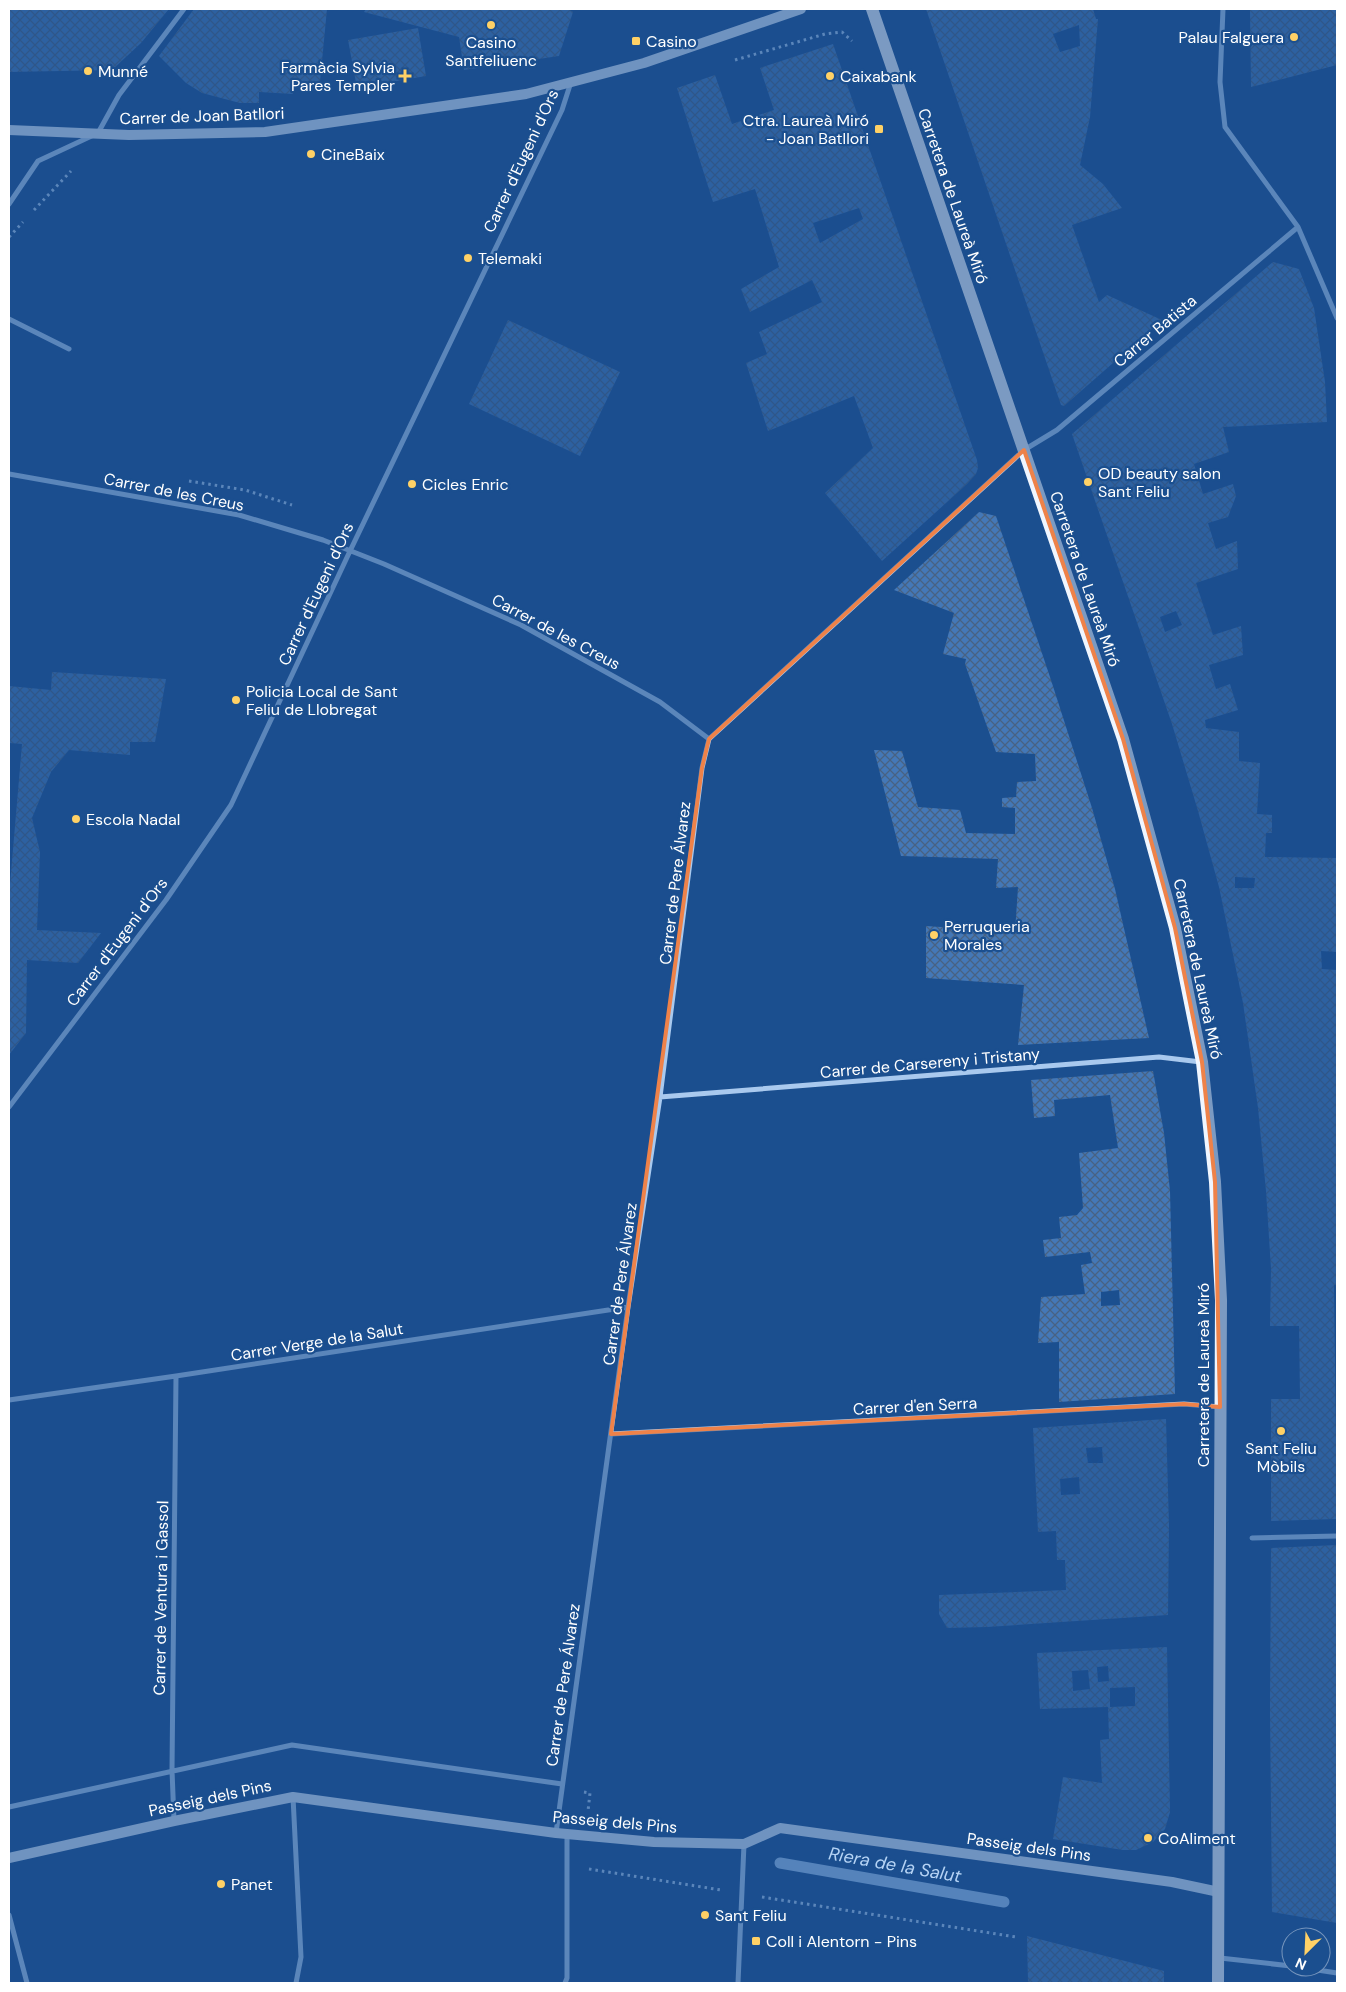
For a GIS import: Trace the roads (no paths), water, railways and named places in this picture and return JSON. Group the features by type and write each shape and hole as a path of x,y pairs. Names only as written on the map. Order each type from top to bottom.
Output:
{"main road":[{"name":"Carretera de Laureà Miró","path":"872,9 1123,739 1175,928 1202,1062 1215,1182 1221,1300 1218,1983"}],"street":[{"path":"9,204 38,161 98,133 119,95 184,9"},
{"name":"Carrer de Joan Batllori","path":"9,130 129,135 265,132 526,94 644,63 801,9"},
{"path":"1223,9 1220,82 1225,127 1298,227 1337,318"},
{"name":"Carrer d'Eugeni d'Ors","path":"9,1107 166,900 231,805 350,551 562,110 571,82"},
{"name":"Carrer Batista","path":"709,739 1024,450 1057,430 1298,227"},
{"path":"9,320 69,349"},
{"name":"Carrer de les Creus","path":"9,474 239,516 322,540 384,564 521,625 660,702 709,739"},
{"name":"Carrer de Pere Álvarez","path":"556,1833 628,1306 660,1097 702,768 709,739"},
{"name":"Carrer de Carsereny i Tristany","path":"660,1097 1159,1057 1202,1062"},
{"name":"Carrer Verge de la Salut","path":"9,1400 628,1306"},
{"name":"Carrer de Ventura i Gassol","path":"174,1821 172,1770 176,1376"},
{"name":"Carrer d'en Serra","path":"611,1434 1184,1404 1220,1407"},
{"path":"1252,1538 1337,1536"},
{"name":"Passeig dels Pins","path":"9,1807 292,1745 562,1784"},
{"path":"293,1797 301,1957 296,1983"},
{"name":"Passeig dels Pins","path":"9,1858 174,1821 293,1797 556,1833 654,1842 744,1844 780,1828 1172,1882 1219,1892"},
{"path":"565,1983 567,1978 567,1834"},
{"path":"738,1983 744,1844"},
{"path":"9,1915 27,1983"},
{"path":"1219,1958 1281,1965"}],"waterway":[{"name":"Riera de la Salut","path":"780,1863 1004,1902"}],"place":[{"name":"Casino Santfeliuenc","path":"491,25"},
{"name":"Palau Falguera","path":"1294,37"},
{"name":"Casino","path":"636,41"},
{"name":"Munné","path":"88,71"},
{"name":"Farmàcia Sylvia Pares Templer","path":"405,76"},
{"name":"Caixabank","path":"830,76"},
{"name":"Ctra. Laureà Miró - Joan Batllori","path":"879,129"},
{"name":"CineBaix","path":"311,154"},
{"name":"Telemaki","path":"468,258"},
{"name":"OD beauty salon Sant Feliu","path":"1088,482"},
{"name":"Cicles Enric","path":"412,484"},
{"name":"Policia Local de Sant Feliu de Llobregat","path":"236,700"},
{"name":"Escola Nadal","path":"76,819"},
{"name":"Perruqueria Morales","path":"934,935"},
{"name":"Sant Feliu Mòbils","path":"1281,1431"},
{"name":"CoAliment","path":"1148,1838"},
{"name":"Panet","path":"221,1884"},
{"name":"Sant Feliu","path":"705,1915"},
{"name":"Coll i Alentorn - Pins","path":"756,1941"}]}
